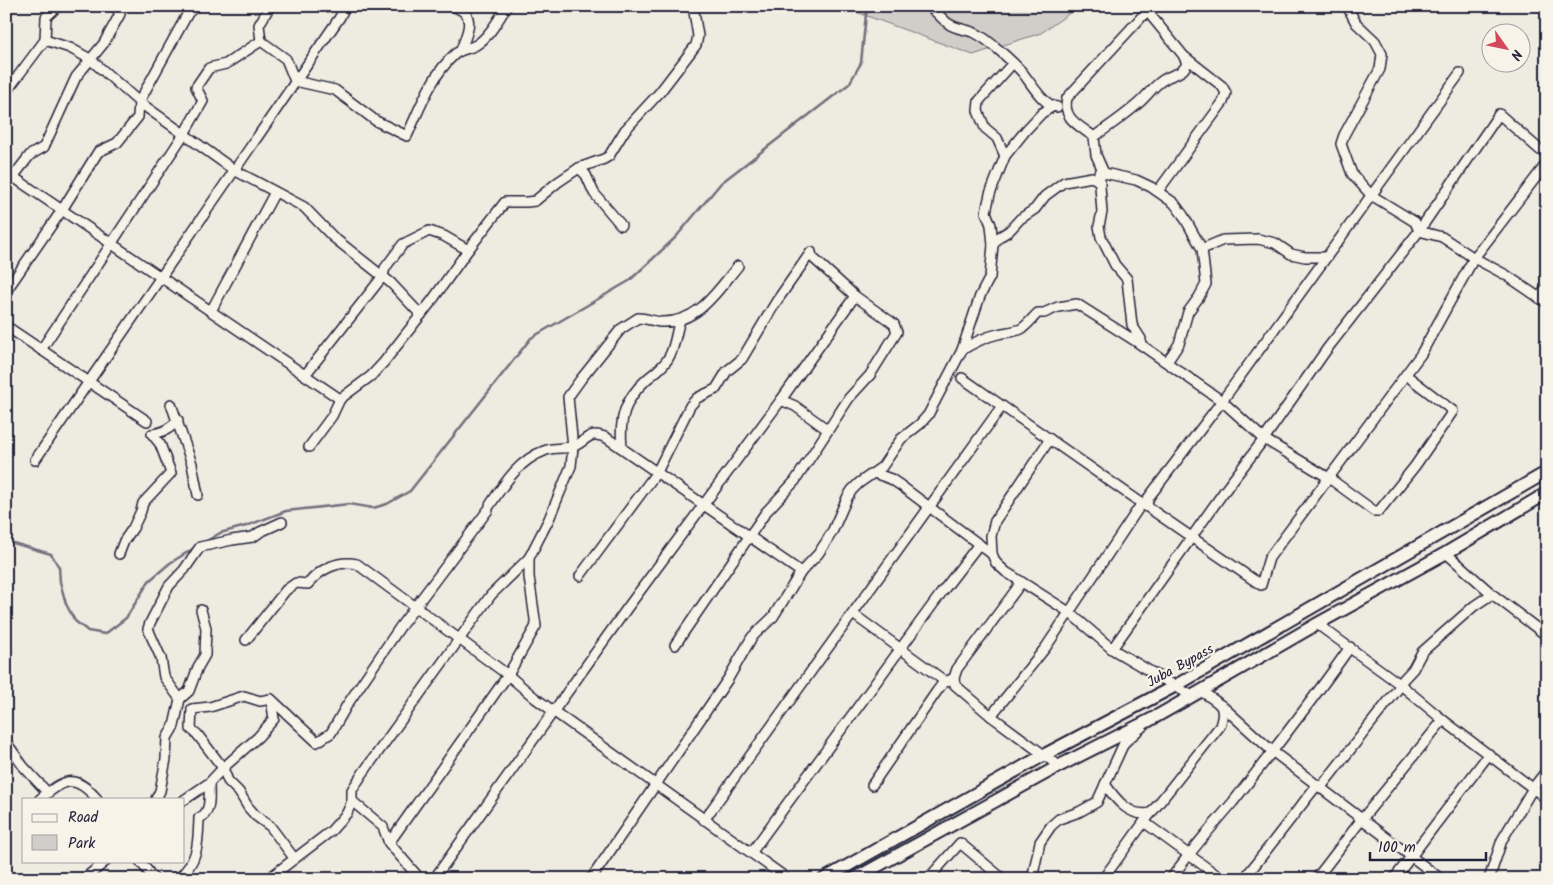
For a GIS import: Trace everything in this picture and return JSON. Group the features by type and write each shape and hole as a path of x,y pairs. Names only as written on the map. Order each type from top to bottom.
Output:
{"main road":[{"name":"Juba Bypass","path":"824,879 1044,755 1175,686 1547,472"},
{"path":"854,879 1059,766 1197,694 1317,624 1446,553 1547,493"}],"street":[{"path":"6,92 45,40 46,17 58,6"},
{"path":"128,6 117,10 104,43 76,77 44,147 30,155 9,176 340,399"},
{"path":"6,291 62,210 98,152 117,143 138,117 139,102 188,14 196,6"},
{"path":"270,6 259,25 261,41 286,58 295,81"},
{"path":"35,460 340,17 345,6"},
{"path":"453,6 465,13 468,19 468,29 461,50"},
{"path":"295,81 335,90 376,121 407,136 432,82 461,50 474,46 484,39 507,6"},
{"path":"310,447 332,416 340,399 377,370 505,202 535,201 579,168 609,156 625,130 660,92 696,44 698,36 693,6"},
{"path":"928,6 937,11 949,24 976,33 1013,63 1023,73 1037,93 1052,107"},
{"path":"1347,6 1356,23 1375,41 1382,54 1380,69 1344,135 1342,144 1352,174 1371,195 1415,222 1419,231 1442,238 1506,275 1543,300 1547,287"},
{"path":"1094,137 1144,99 1154,86 1169,76 1180,73 1185,69 1187,63 1183,55 1145,8 1067,98 1064,108 1068,117 1094,137 1096,155 1104,172"},
{"path":"45,40 70,48 90,59 139,102 234,170 304,207 333,237 383,276 421,314"},
{"path":"41,350 184,134 203,101 196,87 209,68 226,64 261,41"},
{"path":"1158,191 1223,102 1226,94 1222,86 1183,55"},
{"path":"1005,156 997,138 985,128 978,111 979,100 1013,63"},
{"path":"991,716 1046,647 1147,504 1149,497 1222,401 1460,72"},
{"path":"591,879 728,679 752,637 772,617 800,572 818,554 834,530 852,490 882,467 901,439 926,418 962,350 980,296 990,278 993,245 991,225 986,212 990,194 1005,156 1042,113 1052,107 1064,108"},
{"path":"1112,649 1327,349 1419,231 1499,114 1540,150 1547,152"},
{"path":"962,378 1144,507 1261,584 1269,558 1421,354 1474,258 1547,163"},
{"path":"579,168 586,175 589,186 594,193 621,225"},
{"path":"1140,344 1141,339 1132,325 1127,279 1114,265 1101,237 1099,226 1102,212 1099,173 1104,172 1136,180 1158,191 1174,204 1183,215 1202,249 1206,284 1188,312 1179,344 1167,362"},
{"path":"993,245 999,237 1009,231 1020,219 1034,209 1045,196 1064,182 1092,177 1100,182"},
{"path":"211,311 275,192"},
{"path":"305,376 383,276 385,268 402,244 429,231 444,236 468,250"},
{"path":"1202,249 1224,240 1258,238 1275,243 1291,254 1305,257 1326,257"},
{"path":"580,576 657,472 690,406 697,398 716,389 723,376 742,359 776,302 810,252 818,263 855,296 894,324 897,332 870,375 849,398 795,481 766,512 675,645"},
{"path":"268,879 331,831 347,813 352,802 352,790 363,773 491,595 528,558 549,519 571,466 573,446 568,397 581,378 602,355 621,329 638,318 660,322 680,320 691,316 704,307 738,266"},
{"path":"434,879 855,296"},
{"path":"962,350 988,337 1024,328 1038,312 1044,313 1058,307 1077,304 1167,362 1222,401 1264,439 1329,478 1374,511 1379,511 1453,411 1406,375"},
{"path":"622,448 620,429 624,411 637,390 660,369 669,357 680,320"},
{"path":"6,326 147,421"},
{"path":"781,400 795,406 828,430"},
{"path":"171,404 192,464 198,495"},
{"path":"704,820 900,547 930,509 1002,406"},
{"path":"119,554 124,540 134,528 143,503 171,473 160,444 152,434 171,428 178,420"},
{"path":"600,435 610,431 621,422"},
{"path":"271,699 317,742 331,733 347,705 414,607 521,464 546,450 573,446 590,435 600,435 622,448 800,572"},
{"path":"1050,439 996,521 992,536 992,554 996,563 1021,582 1069,612 1112,649 1175,686 1221,705 1272,751 1441,879"},
{"path":"874,474 891,479 992,554"},
{"path":"180,698 164,677 161,658 148,630 169,586 184,570 200,547 253,537 282,522"},
{"path":"751,854 979,544"},
{"path":"1446,553 1492,594 1547,636"},
{"path":"389,843 508,675 536,626 528,558"},
{"path":"246,640 286,590 296,582 308,584 315,576 336,564 346,562 357,564 655,785 782,875"},
{"path":"872,785 937,691 950,680 1021,582"},
{"path":"1244,879 1412,670 1422,652 1474,606 1492,594"},
{"path":"201,610 206,628 205,656 198,667 189,691 192,709 191,729 223,768 228,781 239,792 248,807 256,816 270,826 294,858"},
{"path":"853,614 950,680 959,690 991,716 1059,766"},
{"path":"1317,624 1400,684 1443,720 1547,799"},
{"path":"1172,879 1188,854 1233,802 1350,647"},
{"path":"156,798 160,791 166,759 167,738 174,726 180,698 189,691"},
{"path":"192,709 210,707 244,696 260,701 271,699"},
{"path":"185,799 209,783 258,737 274,719 271,699"},
{"path":"1102,879 1144,822 1220,726 1224,714 1221,705"},
{"path":"1032,879 1040,842 1051,826 1059,819 1091,806 1101,796 1124,743 1150,720"},
{"path":"1316,879 1362,819 1443,720"},
{"path":"6,742 23,766 47,792"},
{"path":"1394,879 1489,754"},
{"path":"1489,879 1502,840 1533,788 1547,770"},
{"path":"41,798 47,792 66,781 78,782 90,790 96,798"},
{"path":"178,879 196,856 198,818 204,816 208,811 209,783"},
{"path":"1105,784 1116,800 1131,811 1141,815 1151,813"},
{"path":"352,802 383,827 389,843 420,879"},
{"path":"1144,822 1222,879"},
{"path":"928,879 960,842 1003,879"},
{"path":"84,879 105,862"},
{"path":"142,862 154,879"}],"green space":[{"path":"840,6 1080,6 1041,33 973,55"}],"waterway":[{"path":"205,542 220,533 246,526 286,511 349,504 373,508 387,504 410,491 531,338 629,281 676,237 721,183 849,84 861,63 866,14 871,6"},
{"path":"6,541 51,554 59,567 60,582 66,604 75,621 88,631 105,634 126,618 149,581 170,563 196,547"}]}
